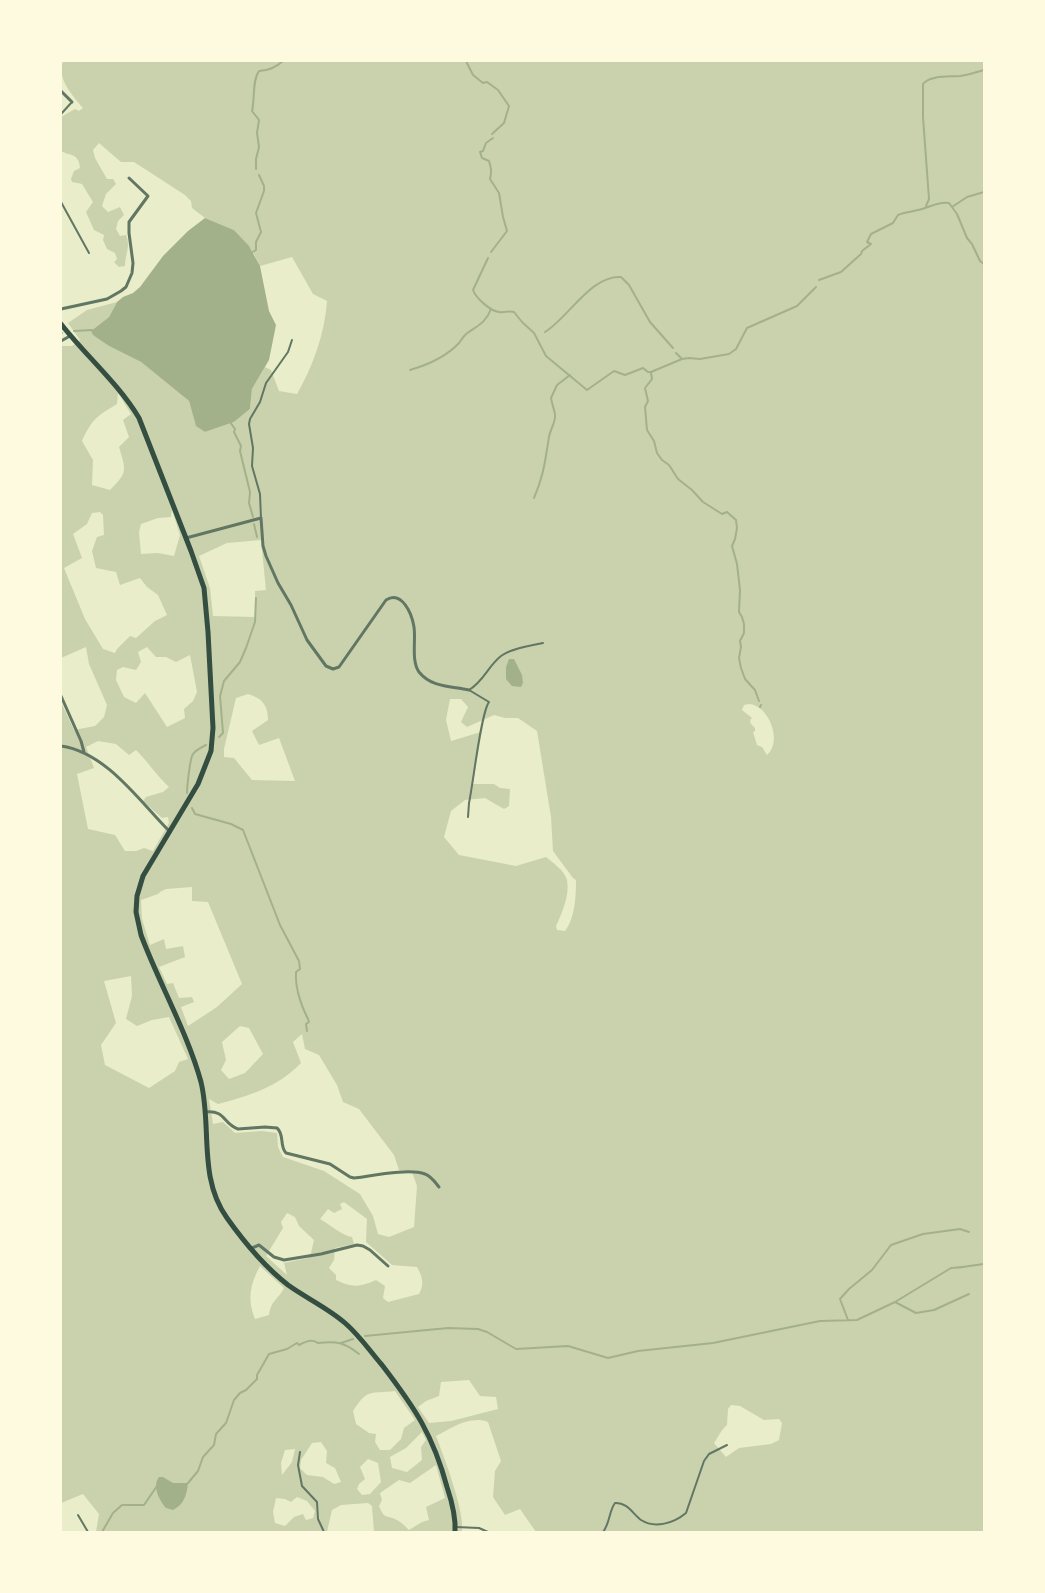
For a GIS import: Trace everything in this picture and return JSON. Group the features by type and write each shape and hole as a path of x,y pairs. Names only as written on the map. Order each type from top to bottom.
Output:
{"main road":[{"path":"61,324 128,400 139,418 201,578 206,598 211,751 204,771 143,876 136,904 136,919 197,1071 203,1092 206,1112 208,1161 213,1191 227,1218 252,1248 288,1284 351,1328 396,1383 432,1440 452,1505 456,1529"}],"street":[{"path":"61,91 72,102"},
{"path":"61,310 108,299 126,286 134,263 129,222 148,195 130,178"},
{"path":"61,341 70,336"},
{"path":"186,538 261,518 263,546 271,568 308,640 326,666 332,669 338,667 386,600 397,598 403,602 413,622 416,663 419,672 436,684 469,690"},
{"path":"61,696 84,752"},
{"path":"61,746 84,752 101,762 170,832"},
{"path":"206,1112 221,1114 238,1129 265,1126 277,1128 281,1133 282,1146 286,1153 332,1164 350,1177 423,1173 430,1177 439,1187"},
{"path":"252,1248 259,1245 274,1257 284,1260 357,1245 370,1250 388,1266"}],"lane":[{"path":"61,114 72,102"},
{"path":"61,202 89,253"},
{"path":"261,518 260,494 252,466 253,448 249,424 260,402 266,383 288,352 292,340"},
{"path":"468,817 486,705 489,702 469,690 480,683 501,656 543,644"},
{"path":"603,1532 615,1503 624,1504 642,1520 649,1523 669,1523 680,1518 686,1513 704,1461 709,1454 726,1445"},
{"path":"300,1452 298,1465 302,1486 317,1502 318,1519 324,1532"},
{"path":"78,1515 88,1532"},
{"path":"456,1529 479,1528 488,1532"}],"shaded area":[{"path":"63,61 984,61 984,1532 536,1532 520,1509 505,1515 493,1497 495,1471 501,1461 488,1422 481,1420 461,1423 436,1436 457,1498 462,1532 374,1532 372,1506 368,1503 341,1505 332,1510 327,1532 96,1532 99,1514 83,1494 61,1503 61,702 74,730 95,726 104,717 107,705 89,664 86,647 61,658 61,346 72,346 80,340 68,323 87,310 117,302 109,317 91,331 109,346 141,362 189,401 196,425 205,432 234,422 250,409 252,389 265,367 271,370 279,391 297,394 317,349 324,325 327,301 313,294 292,257 260,266 253,252 234,230 205,218 192,208 191,201 185,195 134,162 121,162 99,143 93,150 95,158 107,179 113,179 116,184 106,194 102,206 108,212 120,207 124,215 118,221 116,229 120,236 126,235 128,247 125,266 119,267 114,262 117,259 115,253 107,249 103,240 104,235 94,230 86,212 93,202 82,184 72,182 71,179 74,171 80,168 78,160 76,157 61,151 61,117 75,109 79,111 83,108 67,86 61,67","holes":["118,393 131,414 123,420 129,437 119,447 124,466 123,475 110,490 92,485 93,460 82,441 92,423 117,404","172,510 180,535 174,556 158,553 141,554 139,532 141,524 158,518 171,517","100,512 103,515 104,535 97,537 92,551 96,568 116,572 120,585 140,578 147,587 158,595 167,615 155,621 136,638 130,636 115,653 103,649 85,619 64,568 82,558 73,534 87,524 92,513","261,540 266,590 255,591 255,617 213,616 210,588 199,556 227,543","147,647 156,657 166,657 176,662 190,655 197,692 193,701 184,709 185,718 167,727 145,693 136,703 124,697 116,680 117,670 123,667 136,670 141,662 138,652","248,694 260,700 267,710 268,720 252,731 259,745 279,738 295,781 252,780 234,758 224,757 224,749 236,698","450,699 461,699 468,707 461,722 467,727 494,715 505,718 518,718 537,731 551,817 553,851 576,880 573,913 565,931 557,930 556,926 566,898 567,880 561,870 546,857 516,866 459,855 444,837 451,811 465,800 485,798 504,809 509,806 510,789 500,788 494,784 473,784 481,732 451,741 446,720","744,705 756,706 768,717 772,725 774,742 772,749 767,755 762,747 757,745 753,732 755,728 750,720 752,718 742,710","98,741 116,744 129,755 136,750 169,787 163,792 146,797 143,801 162,818 168,817 169,823 153,851 144,848 136,851 125,851 115,835 88,829 77,774 94,768 86,747","192,887 192,901 208,902 242,984 217,1007 188,1026 181,1007 194,1002 192,997 179,998 173,983 167,984 159,967 185,957 183,946 166,949 164,939 150,945 142,919 141,900 166,889","131,976 132,996 126,1019 137,1026 152,1020 169,1017 188,1059 179,1062 175,1071 149,1088 105,1065 101,1045 116,1023 104,981","240,1026 249,1028 263,1054 245,1073 229,1079 221,1070 226,1060 222,1042","302,1034 305,1049 319,1055 337,1085 343,1102 359,1109 394,1155 399,1170 412,1172 417,1186 414,1227 389,1237 378,1234 373,1216 360,1194 324,1171 283,1157 278,1147 277,1133 262,1131 235,1133 223,1122 213,1124 209,1099 218,1104 241,1098 262,1090 301,1063 293,1042","344,1202 367,1219 366,1242 392,1265 417,1267 422,1280 419,1294 388,1302 383,1298 385,1286 376,1280 356,1286 336,1280 336,1275 329,1268 334,1260 335,1248 354,1244 352,1237 340,1232 320,1219 328,1209 334,1213 342,1209 340,1204","287,1213 295,1217 299,1226 314,1240 308,1258 284,1263 287,1275 266,1256 283,1228 281,1222","260,1266 284,1288 273,1303 269,1315 255,1319 250,1299","469,1380 480,1396 496,1397 498,1409 451,1421 429,1423 418,1407 426,1401 439,1396 441,1382","395,1391 415,1420 404,1428 401,1439 390,1450 380,1450 375,1442 376,1434 369,1433 356,1424 353,1411 366,1395","731,1405 740,1406 764,1420 779,1419 782,1423 779,1440 771,1444 739,1448 726,1457 714,1443 727,1425 728,1409","422,1432 426,1440 421,1447 422,1460 407,1472 392,1468 390,1457 406,1448","321,1442 327,1451 326,1463 335,1468 341,1482 334,1484 323,1477 307,1475 300,1468 301,1460 312,1443","295,1449 292,1462 282,1475 281,1463 285,1450","368,1459 378,1463 381,1482 370,1494 362,1495 357,1489 359,1484 365,1479 360,1467","436,1465 445,1498 426,1507 429,1520 409,1530 399,1521 383,1514 379,1506 382,1500 380,1493 399,1480 410,1483","297,1497 307,1501 315,1511 313,1518 306,1520 303,1514 294,1517 285,1526 275,1523 273,1512 276,1498 291,1502"]},
{"path":"205,218 234,230 249,246 260,266 269,311 276,325 269,360 252,389 250,409 234,422 205,432 196,426 189,401 141,362 109,346 93,335 91,331 109,317 117,302 140,287 163,256 188,231"},
{"path":"509,659 514,659 522,675 523,683 521,687 512,686 506,679 506,667"},
{"path":"159,1477 163,1477 173,1483 188,1483 184,1499 173,1510 166,1508 159,1497 156,1485"}],"waterway":[{"path":"256,169 259,147 257,133 259,120 252,111 255,80 259,71 272,68 283,61"},
{"path":"466,61 473,75 483,83 487,82 498,90 509,106 504,123 492,134"},
{"path":"926,206 929,199 923,117 923,84 930,79 963,76 984,70"},
{"path":"491,252 507,231 499,193 490,179 489,161 482,158 480,152 483,151 486,143 493,138"},
{"path":"251,253 256,250 256,242 261,232 256,213 264,186 259,175"},
{"path":"952,207 967,197 984,192"},
{"path":"819,280 841,272 871,244 867,242 871,234 893,223 898,215 941,203 949,203 957,214 967,238 980,261 984,264"},
{"path":"488,258 473,290 477,297 495,311 514,312 534,333 546,356 587,390 614,371 625,375 643,368 651,372 682,359 700,359 729,354 736,349 747,328 797,306 816,287"},
{"path":"545,332 590,290 610,278 621,277 629,285 650,322 673,348"},
{"path":"410,370 430,363 449,352 466,334 484,321 491,309"},
{"path":"74,331 92,330"},
{"path":"676,353 682,359"},
{"path":"651,373 652,379 645,388 648,401 645,407 647,430 654,441 657,453 669,465 678,479 703,502 722,514 727,512 736,520 737,528 732,546 737,564 740,590 739,612 744,624 739,658 745,679 755,690 759,701"},
{"path":"534,498 542,475 550,434 555,420 551,398 557,385 570,375"},
{"path":"230,422 235,429 234,432 241,446 240,451 250,492 249,503 253,517"},
{"path":"254,524 257,537"},
{"path":"219,737 223,733 220,696 224,681 240,662 246,648 255,622 256,598"},
{"path":"187,793 192,756 206,745"},
{"path":"192,808 195,814 231,824 243,830 280,925 299,961 300,969 296,972 296,985 309,1022 306,1024 307,1031"},
{"path":"848,1320 840,1299 872,1270 891,1245 923,1234 960,1229 969,1232"},
{"path":"365,1336 448,1328 478,1329 487,1332 516,1349 568,1346 608,1358 638,1351 713,1343 820,1321 857,1320 895,1302 951,1268 984,1264"},
{"path":"895,1302 916,1313 934,1310 969,1294"},
{"path":"341,1343 353,1339"},
{"path":"188,1483 198,1471 203,1457 214,1445 216,1434 226,1423 234,1400 257,1379 257,1375 269,1354 287,1349 297,1343 299,1345 311,1341 318,1343 340,1343 359,1354"},
{"path":"102,1532 113,1513 122,1505 144,1505 157,1486"}]}
